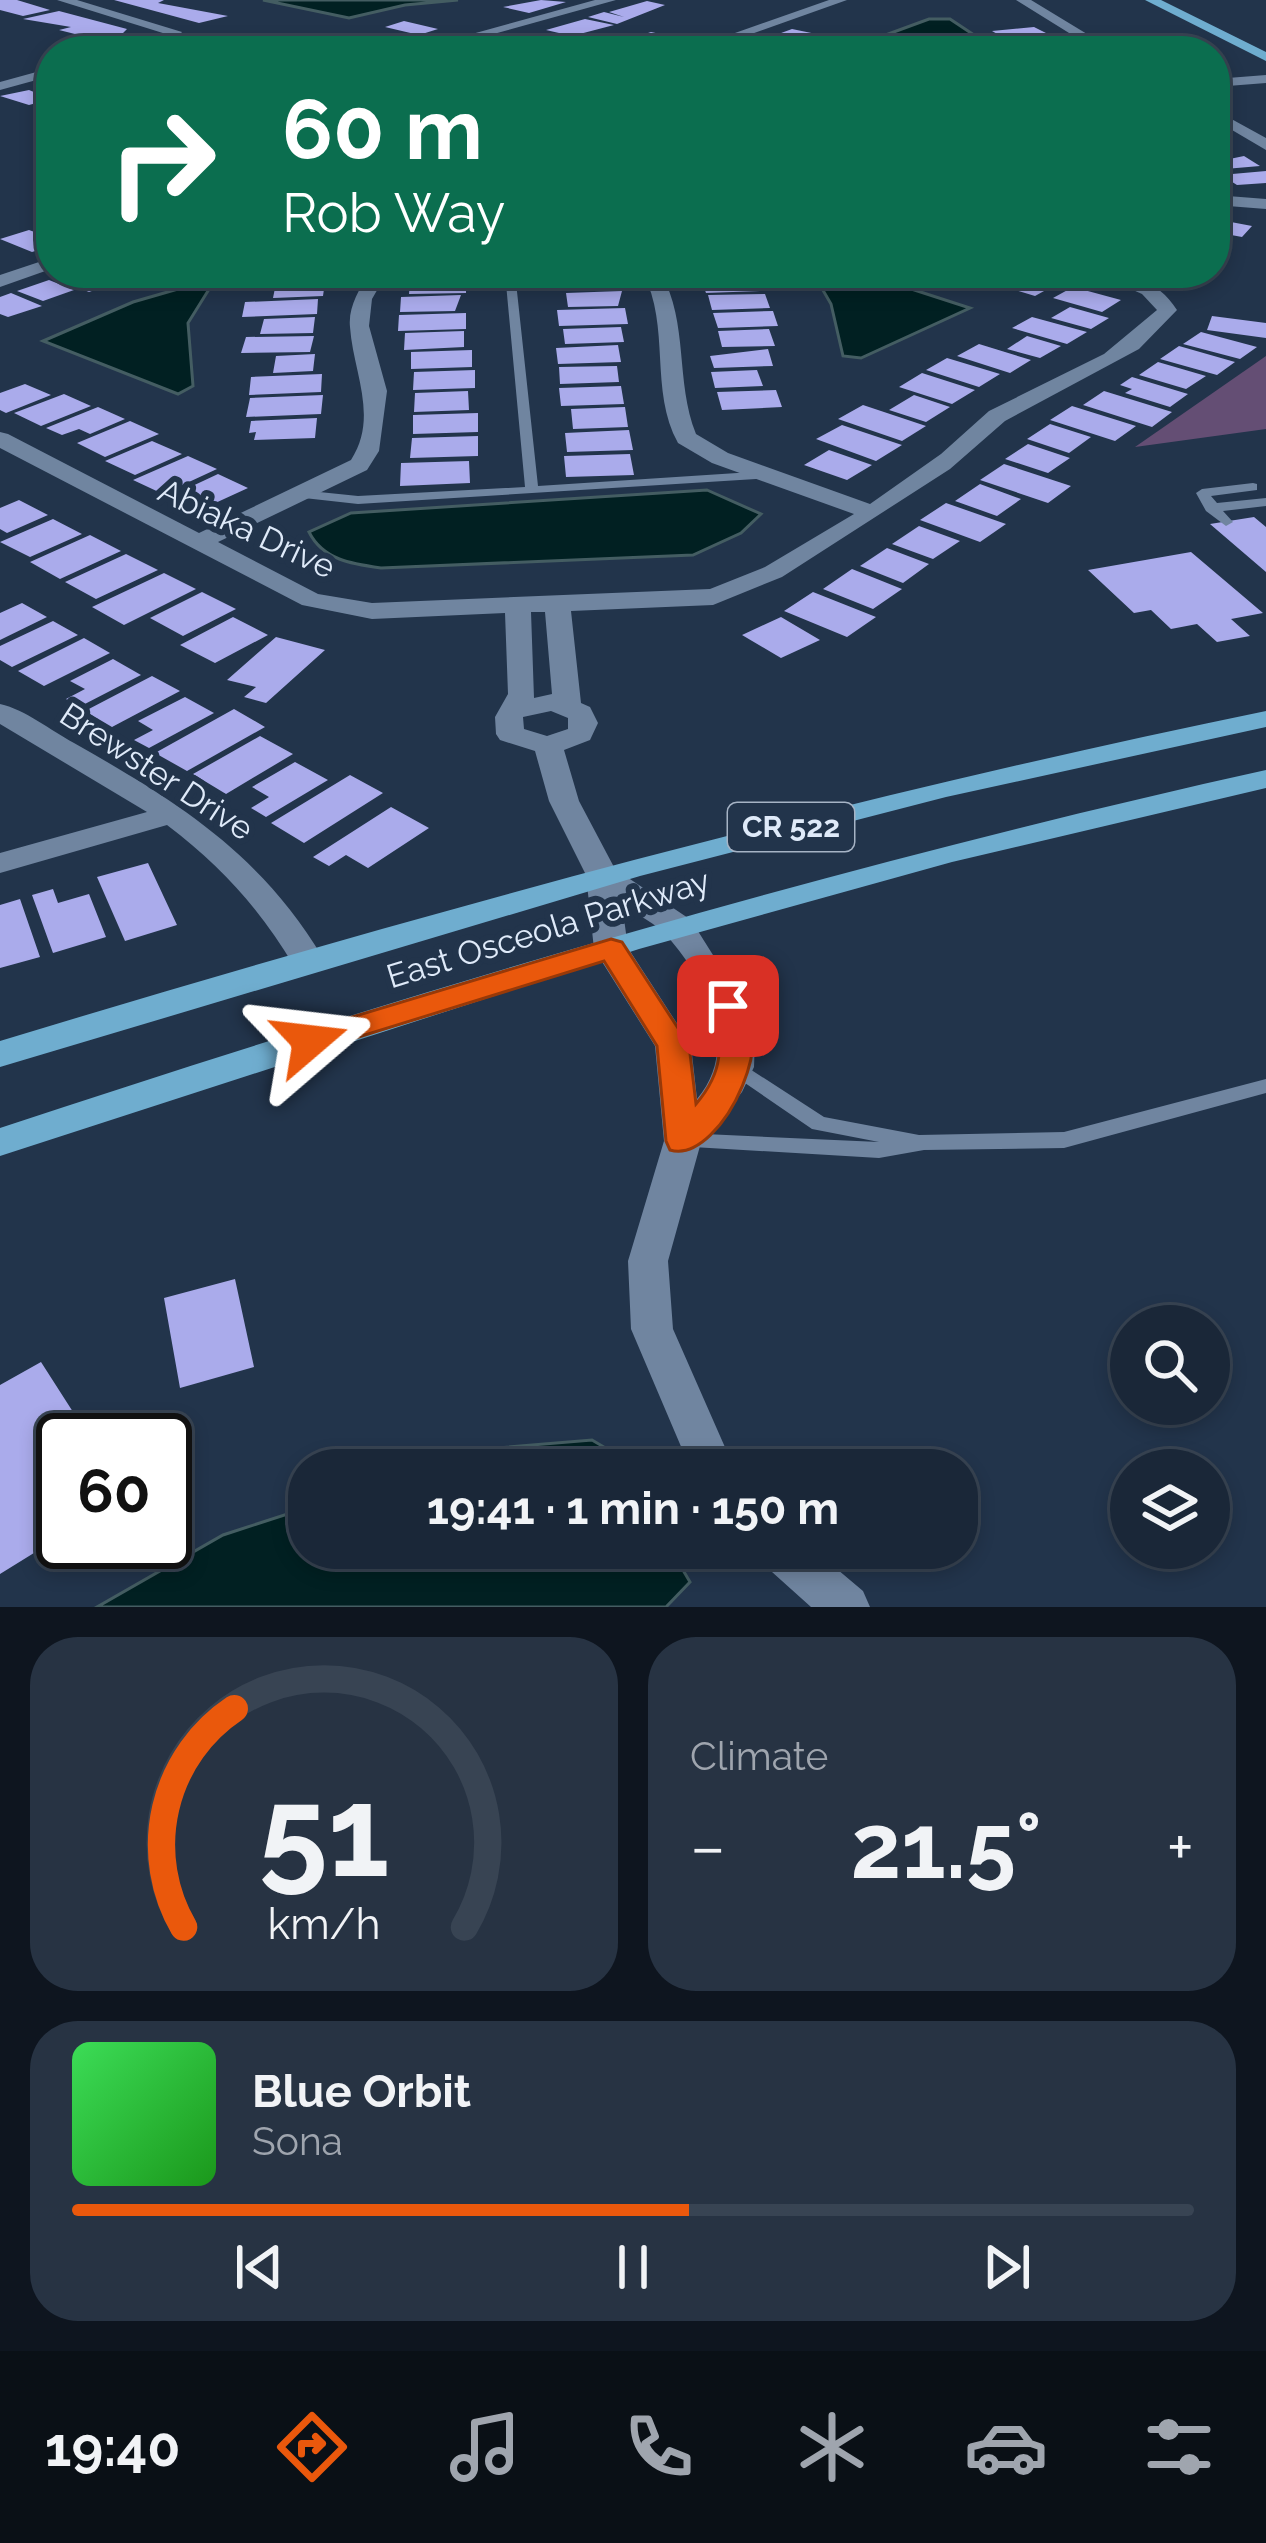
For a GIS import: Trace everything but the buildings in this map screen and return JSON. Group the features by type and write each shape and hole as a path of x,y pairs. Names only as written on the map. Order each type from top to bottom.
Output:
{"main road":[{"path":"1151,0 1224,36"},
{"path":"1189,0 1266,40"},
{"path":"1230,39 1266,57"},
{"name":"East Osceola Parkway","path":"0,1054 306,958 602,875 981,780 1266,719"},
{"name":"East Osceola Parkway","path":"0,1142 679,928 908,863 1266,779"}],"street":[{"path":"63,0 175,32 171,36"},
{"path":"478,34 610,0"},
{"path":"735,36 841,0"},
{"path":"1022,0 1083,36"},
{"path":"1230,79 1266,75"},
{"path":"0,86 36,77"},
{"path":"1230,123 1266,145"},
{"path":"1230,201 1266,204"},
{"path":"0,280 36,268"},
{"path":"197,543 359,465 368,451 376,391 358,326 369,288"},
{"path":"662,288 670,301 668,357 686,438 766,475 868,511"},
{"name":"Abiaka Drive","path":"0,439 311,599 340,606 372,610 713,597 759,583 946,461 994,418 1103,363 1157,325 1167,310 1162,300 1145,288"},
{"path":"557,603 567,705"},
{"path":"517,710 521,694 518,605"},
{"path":"541,702 567,705 580,712 584,723 580,734 548,746 510,734 509,717 517,710 541,702"},
{"name":"Brewster Drive","path":"0,712 169,815 249,874 283,913 306,958"},
{"path":"548,746 563,802 602,875 611,949 673,1045 682,1141 649,1261 652,1329 704,1449"},
{"path":"0,862 169,815"},
{"path":"602,875 679,928 728,1006 737,1040 736,1067 724,1093 682,1141"},
{"path":"802,1569 846,1607"}],"lane":[{"path":"512,288 532,490"},
{"path":"299,494 358,500 766,475"},
{"path":"1226,522 1202,493 1252,487"},
{"path":"1211,508 1266,502"},
{"path":"736,1067 819,1124 924,1142"},
{"path":"682,1141 880,1150 924,1142 1064,1139 1266,1086"}],"shaded area":[{"path":"263,0 458,0 405,5 349,18"},
{"path":"929,19 950,19 976,36 883,36"},
{"path":"181,288 210,288 188,323 193,386 178,394 43,341 133,302"},
{"path":"822,288 908,288 970,308 861,358 843,356 831,304"},
{"path":"1266,356 1266,429 1135,447"},
{"path":"707,490 761,514 741,533 693,555 381,568 330,555 309,532 351,513"},
{"path":"592,1440 607,1449 485,1449"},
{"path":"288,1514 288,1569 682,1569 690,1582 666,1607 97,1607 164,1569 192,1569 192,1553 223,1535"}],"route":[{"path":"310,1041 611,949 652,1005 673,1045 682,1141 724,1093 736,1067 737,1040 728,1006"}]}
